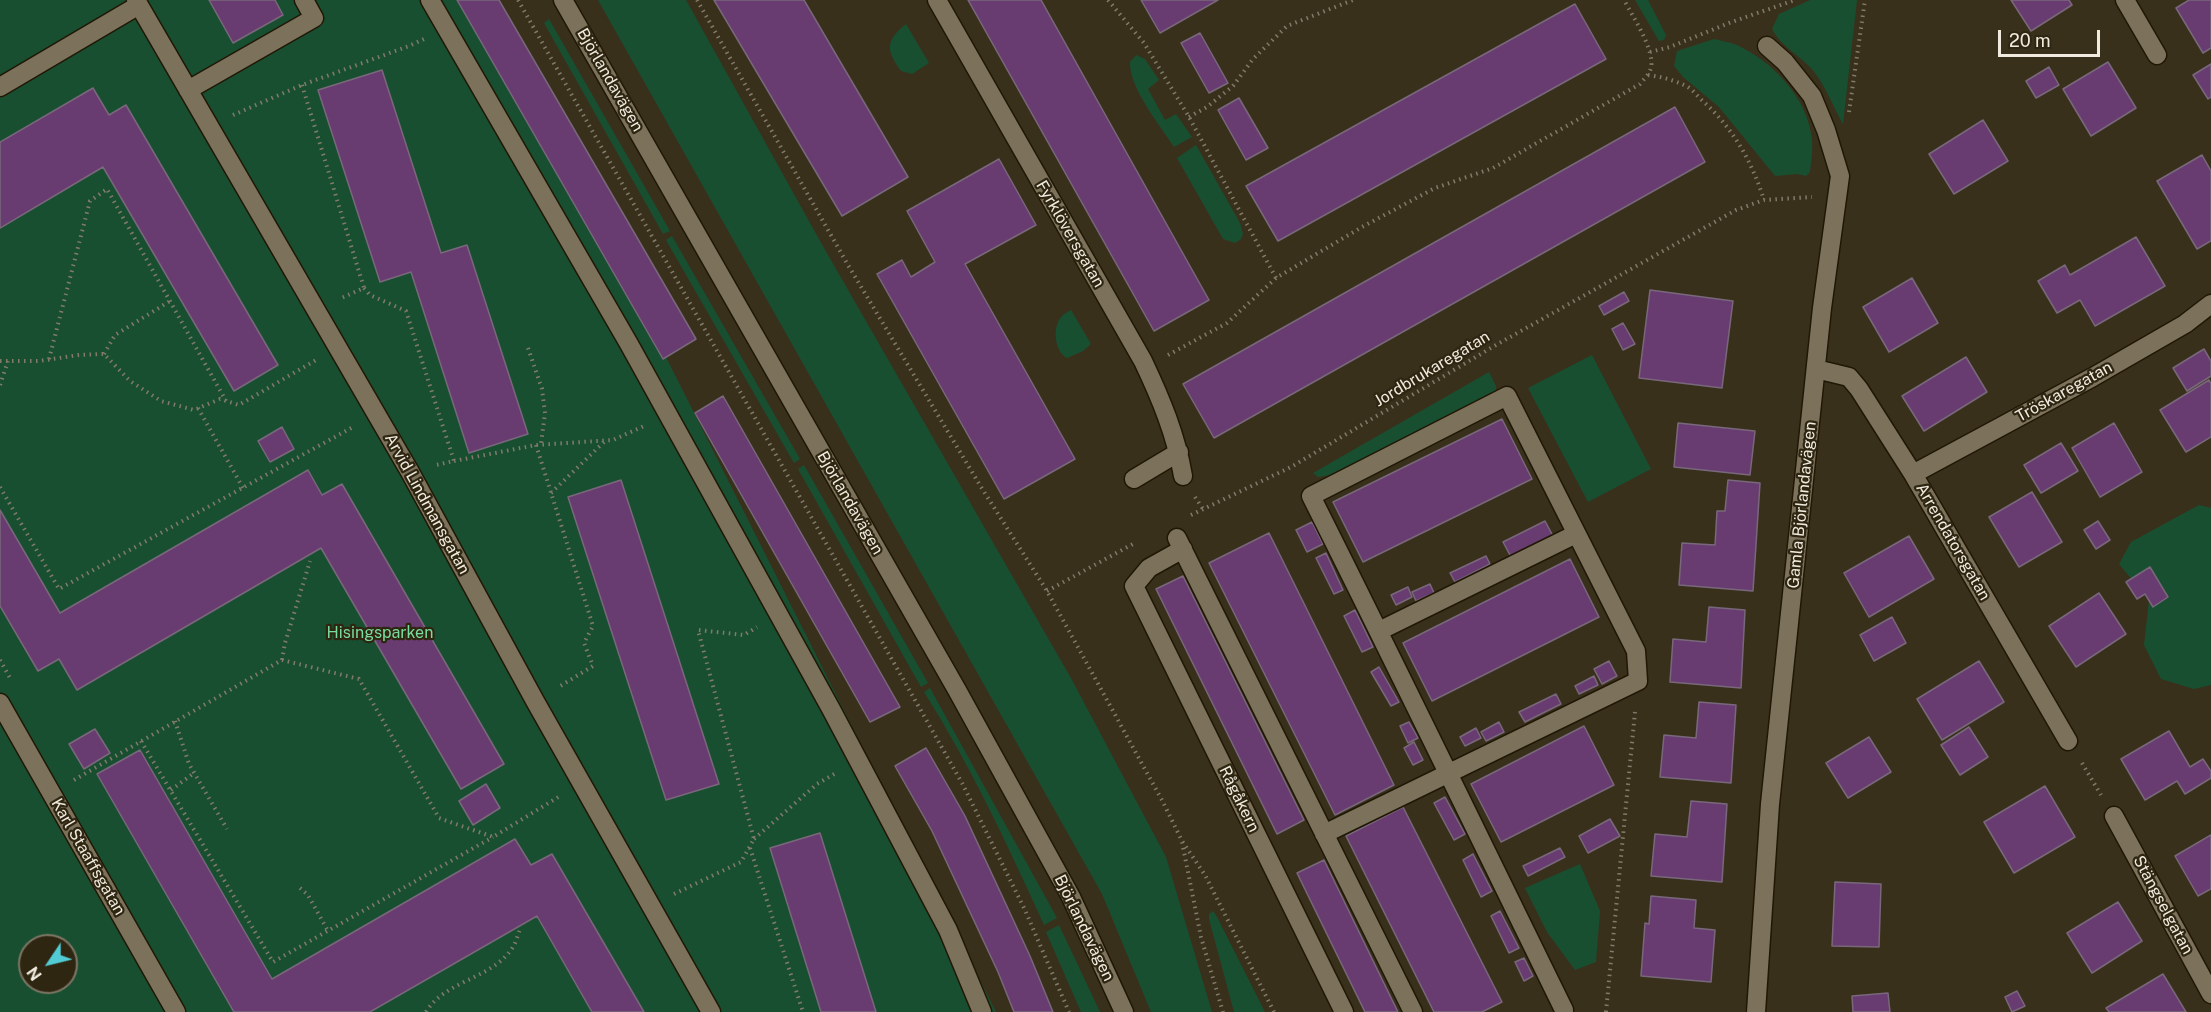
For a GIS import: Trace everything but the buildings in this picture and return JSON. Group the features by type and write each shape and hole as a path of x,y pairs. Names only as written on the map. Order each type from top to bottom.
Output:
{"street":[{"path":"188,90 314,18 304,0"},
{"path":"430,0 667,414 858,761 948,930 982,1012"},
{"name":"Björlandavägen","path":"563,0 980,731 1071,897 1124,1012"},
{"name":"Fyrklöversgatan","path":"937,0 1143,361 1164,404 1179,452 1183,476"},
{"path":"2125,0 2157,55"},
{"path":"0,87 137,2"},
{"name":"Arvid Lindmansgatan","path":"137,2 410,472 535,701 711,1012"},
{"name":"Gamla Björlandavägen","path":"1756,1012 1770,804 1816,369 1840,176 1826,130 1812,96 1785,62 1767,46"},
{"name":"Tröskaregatan","path":"1913,474 2093,377 2185,324 2211,304"},
{"name":"Arrendatorsgatan","path":"1816,369 1849,377 1859,389 1913,474 2068,741"},
{"path":"1413,1012 1324,834 1448,772 1638,681 1636,651 1508,396 1311,496 1379,631 1448,772 1564,1012"},
{"path":"1134,479 1179,452"},
{"path":"1379,631 1576,534"},
{"name":"Rågåkern","path":"1324,834 1180,543 1149,568 1134,586 1344,1012"},
{"name":"Karl Staaffsgatan","path":"0,703 176,1012"},
{"name":"Stängselgatan","path":"2114,816 2211,994"}],"path":[{"path":"518,0 962,783 1025,910 1069,1012"},
{"path":"697,0 854,275 975,477 1047,591 1163,802 1182,842 1205,875 1274,1012"},
{"path":"1108,0 1144,43 1189,117 1276,278"},
{"path":"1189,117 1207,107 1233,86 1253,59 1287,26 1353,0"},
{"path":"1173,353 1227,323 1276,278 1362,227 1435,188 1493,168 1640,84 1652,66 1650,52 1624,0"},
{"path":"1650,52 1670,47 1795,0"},
{"path":"1848,120 1865,0"},
{"path":"209,126 302,85 410,46 446,27"},
{"path":"1648,75 1669,78 1689,88 1725,122 1743,150 1756,176 1764,200"},
{"path":"302,85 364,288 370,295 406,310 454,460"},
{"path":"49,359 90,201 106,189 226,400"},
{"name":"Jordbrukaregatan","path":"1186,517 1291,467 1496,345 1736,210 1764,200 1837,195"},
{"path":"316,309 364,288"},
{"path":"104,354 115,335 170,301"},
{"path":"104,354 130,381 161,401 194,410 220,399 239,405 337,347"},
{"path":"528,348 542,389 545,413 538,445 550,493 592,626 584,643 593,666 535,701"},
{"path":"0,361 104,354"},
{"path":"0,385 9,361"},
{"path":"198,408 243,488"},
{"path":"0,487 59,589 377,414"},
{"path":"410,472 454,460 538,445 605,440 624,436 667,414"},
{"path":"550,493 605,440"},
{"path":"1047,591 1138,542"},
{"path":"282,660 310,561"},
{"path":"754,839 698,630 744,635 778,615"},
{"path":"71,782 282,660 359,679 439,818 493,837"},
{"path":"1606,1012 1638,681"},
{"path":"175,721 194,773 227,829"},
{"path":"141,741 273,962 564,794"},
{"path":"2068,741 2114,816"},
{"path":"652,905 741,862 754,839 817,784 858,761"},
{"path":"171,790 194,773"},
{"path":"1182,842 1201,937 1223,1012"},
{"path":"750,847 803,1012"},
{"path":"300,888 308,895 328,931"},
{"path":"426,1012 444,993 490,968 505,956 513,946 520,929"}],"green space":[{"name":"Hisingsparken","path":"0,0 486,0 996,1012 0,1012"},
{"path":"598,0 686,0 820,241 1072,680 1166,857 1212,1012 1151,1012 1102,894"},
{"path":"1635,0 1648,0 1666,35 1664,40 1659,41"},
{"path":"1810,0 1857,0 1843,124 1815,73 1784,45 1772,29 1779,14"},
{"path":"549,19 670,231 663,234 544,23"},
{"path":"906,24 929,63 912,74 901,71 890,51 891,41"},
{"path":"1714,39 1737,45 1763,61 1775,71 1796,96 1804,110 1812,140 1810,172 1806,176 1797,174 1775,176 1719,107 1683,77 1674,66 1677,51"},
{"path":"1136,55 1145,59 1159,80 1148,89 1165,120 1176,114 1192,137 1174,147 1146,106 1134,83 1130,62"},
{"path":"1196,145 1240,223 1243,234 1241,239 1235,243 1223,239 1177,158"},
{"path":"672,236 800,459 794,463 666,240"},
{"path":"1071,310 1091,344 1083,351 1067,358 1059,350 1056,332 1059,320"},
{"path":"1592,355 1651,469 1588,502 1528,388"},
{"path":"1489,372 1496,386 1496,391 1490,396 1330,475 1318,477 1313,473"},
{"path":"804,465 928,683 921,687 798,469"},
{"path":"2199,505 2211,508 2211,685 2194,689 2161,679 2144,645 2149,600 2119,564 2131,542"},
{"path":"930,688 1057,918 1044,925 973,777 924,692"},
{"path":"1580,864 1600,911 1596,962 1575,970 1547,932 1525,888"},
{"path":"1213,911 1265,1012 1234,1012 1209,919 1209,914"},
{"path":"1059,925 1100,1012 1081,1012 1046,932"}]}
